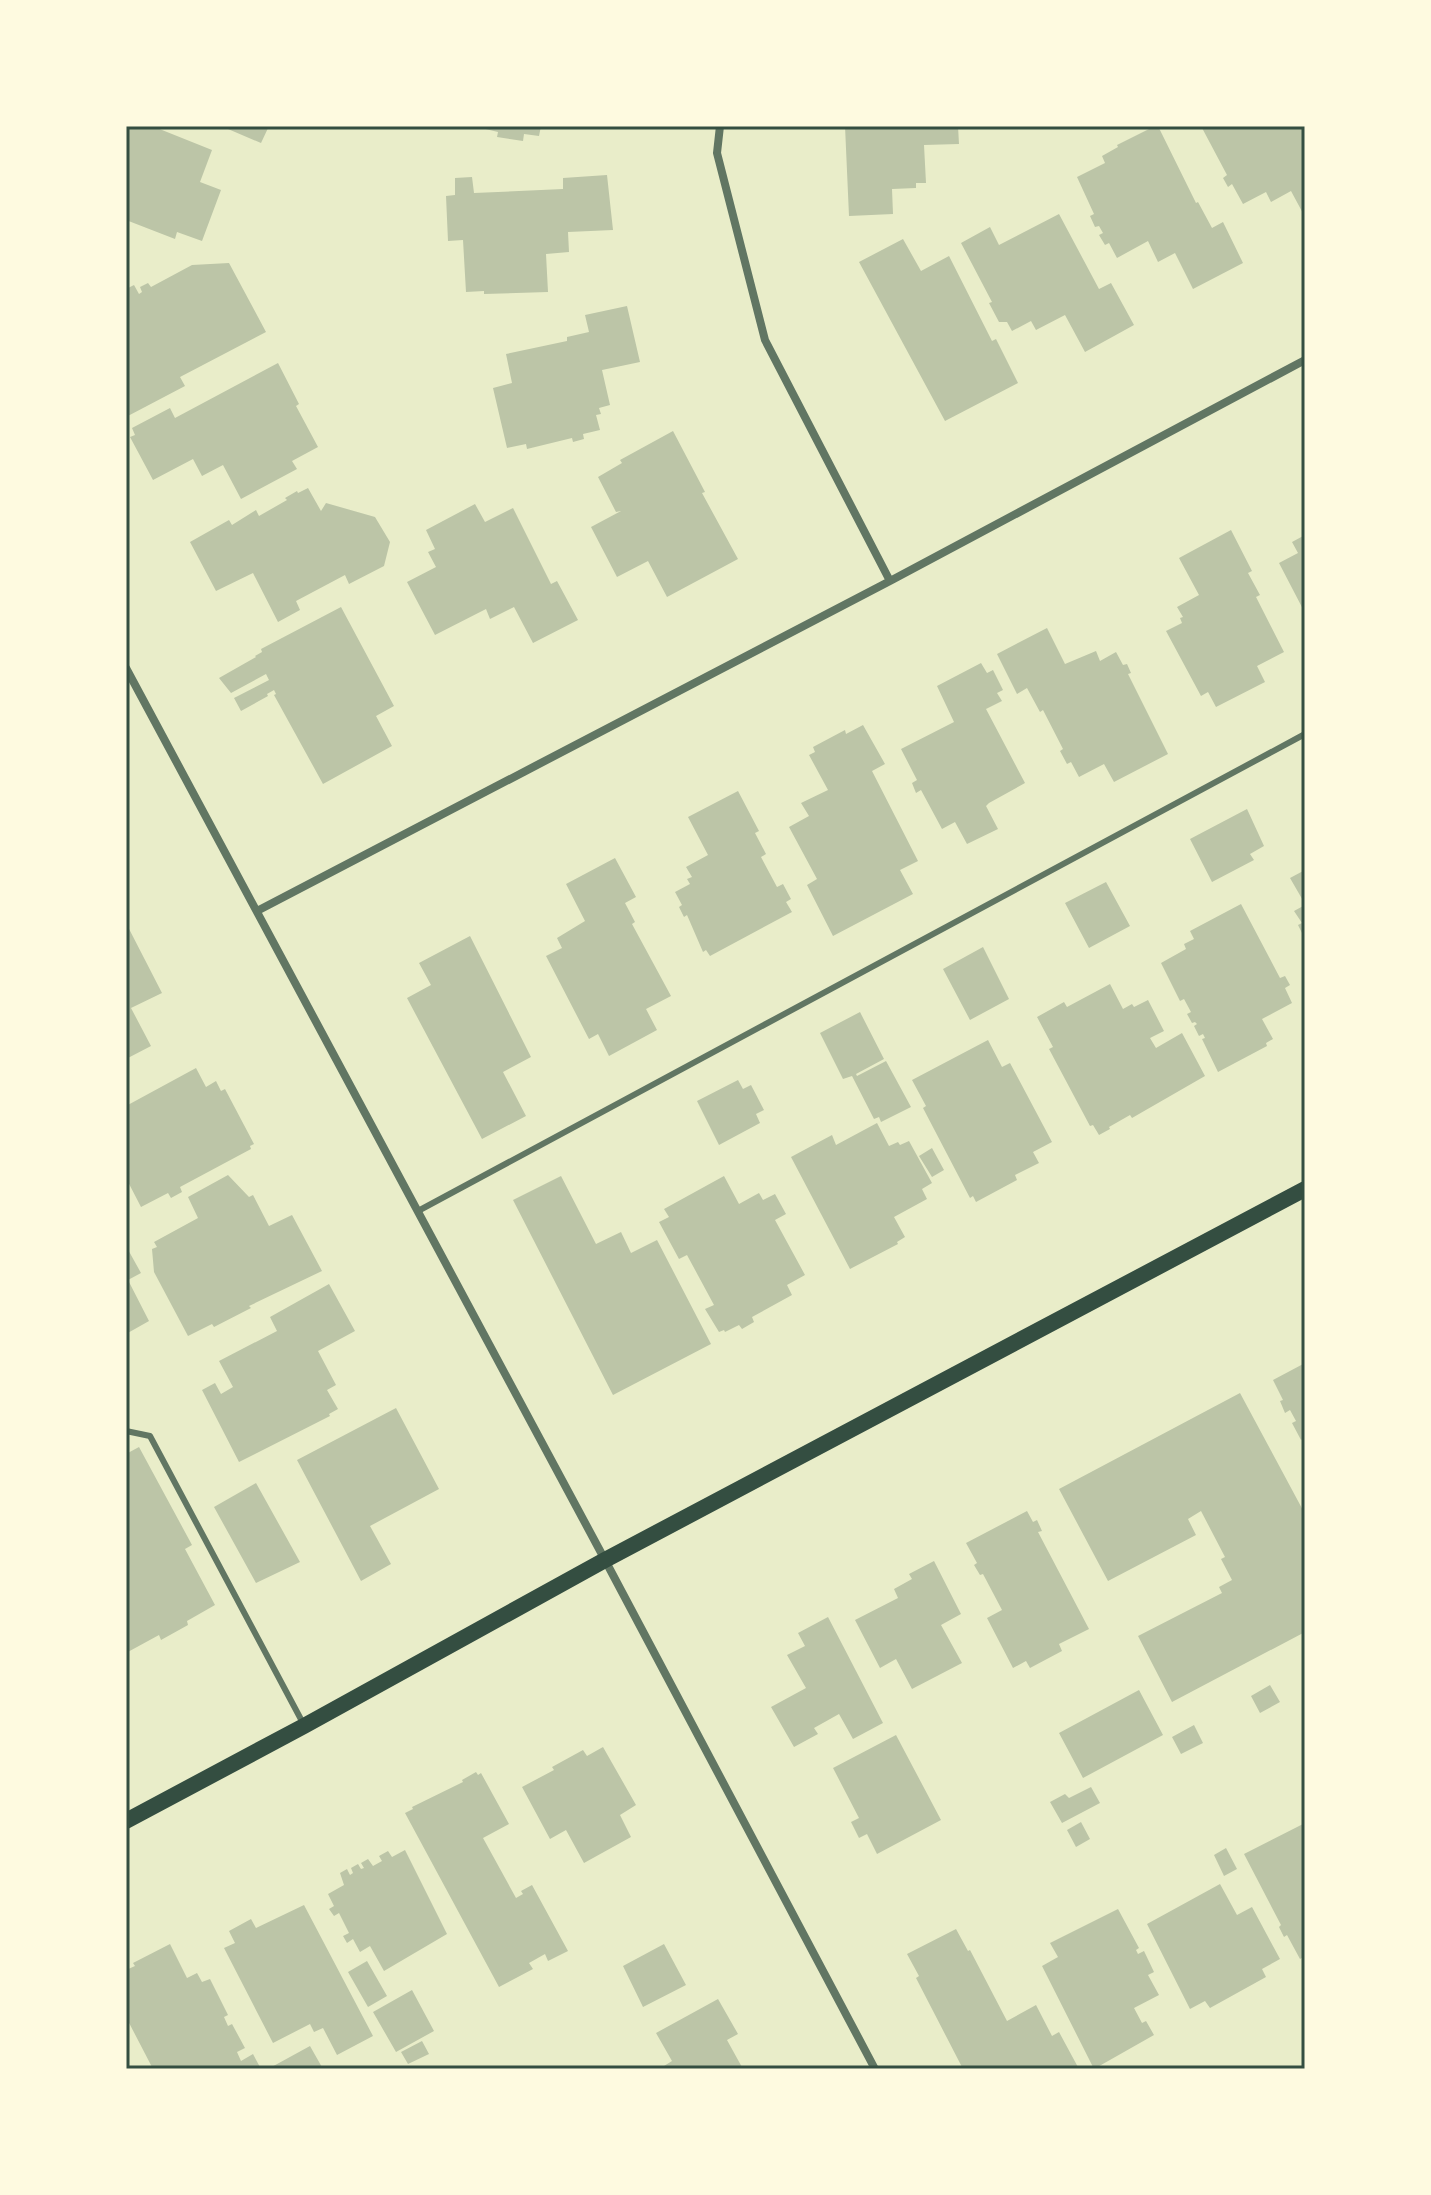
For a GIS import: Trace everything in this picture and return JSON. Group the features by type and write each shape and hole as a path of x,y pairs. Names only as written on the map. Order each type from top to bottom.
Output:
{"main road":[{"path":"126,1821 605,1560 1305,1189"}],"street":[{"path":"720,126 717,153 765,340 890,581"},
{"path":"257,911 890,581 1305,360"},
{"path":"126,668 875,2069"}],"lane":[{"path":"418,1211 1305,734"},
{"path":"126,1431 150,1436 304,1726"}],"building":[{"path":"126,126 152,126 212,150 200,182 221,190 202,241 177,232 175,239 126,220"},
{"path":"221,126 269,126 261,143"},
{"path":"473,126 541,126 539,136 524,134 523,141 497,137 498,132"},
{"path":"845,126 958,126 959,144 924,145 926,183 916,183 916,188 892,189 893,214 849,216"},
{"path":"1158,126 1196,203 1212,228 1223,222 1243,263 1193,289 1175,253 1158,262 1148,241 1117,258 1109,243 1105,245 1099,235 1103,233 1099,226 1095,227 1090,216 1094,214 1077,177 1105,163 1102,156 1117,145"},
{"path":"1201,126 1305,126 1305,217 1291,191 1271,202 1266,192 1243,204 1232,184 1228,187 1223,178 1227,175"},
{"path":"607,175 613,230 568,232 569,252 546,254 548,292 466,292 463,240 448,241 446,196 455,195 455,178 472,177 474,193 563,189 563,178"},
{"path":"1059,214 1099,289 1111,283 1134,325 1085,352 1065,315 1036,330 1031,321 1012,331 1007,322 999,322 961,243 990,227 999,245"},
{"path":"903,239 921,271 949,256 992,341 996,339 1018,383 945,421 859,262"},
{"path":"229,263 266,332 180,377 185,386 126,417 126,289 134,285 139,294 142,292 140,287 148,283 151,287 192,265"},
{"path":"627,306 640,362 602,370 610,405 599,408 601,414 596,415 600,430 583,434 584,439 573,442 572,438 527,449 526,444 507,448 493,388 512,383 506,354 567,341 567,337 589,332 585,315"},
{"path":"278,363 318,447 292,461 297,469 241,499 223,465 202,476 193,459 153,480 130,437 135,435 132,428 170,408 175,418"},
{"path":"673,431 738,559 667,597 648,561 617,577 591,527 621,511 616,512 598,477 622,463 620,460"},
{"path":"308,488 321,511 326,503 375,517 390,542 384,566 349,584 345,575 296,601 300,610 278,622 253,573 216,591 190,542 229,520 232,525 256,510 259,516 297,491"},
{"path":"475,504 485,522 513,508 551,584 557,581 578,620 533,643 514,607 490,619 486,609 435,635 407,582 436,567 428,552 435,549 426,530"},
{"path":"1231,530 1252,571 1248,573 1260,595 1256,597 1284,652 1257,666 1265,682 1216,707 1208,692 1201,696 1166,631 1182,623 1180,618 1183,617 1177,607 1199,595 1179,558"},
{"path":"1305,535 1305,613 1279,563 1298,553 1292,542"},
{"path":"341,607 394,706 376,716 392,746 323,784 274,690 241,711 234,698 269,680 266,674 231,693 219,678 256,657 262,652 261,649"},
{"path":"1047,628 1065,664 1096,651 1100,661 1116,652 1123,665 1127,664 1131,673 1128,674 1168,754 1114,782 1104,764 1079,777 1060,751 1063,749 1043,710 1040,712 1027,688 1017,694 997,654"},
{"path":"981,663 987,673 993,670 1003,690 997,693 1002,701 986,709 1025,783 986,806 998,829 967,844 955,822 942,829 921,790 916,793 912,783 917,780 901,749 954,722 937,686"},
{"path":"863,725 885,764 872,771 918,861 900,870 913,894 833,936 807,885 817,879 789,827 809,816 801,803 828,790 809,755 815,752 813,747 845,730 846,734"},
{"path":"738,791 759,831 755,833 766,854 761,857 777,887 783,884 791,899 786,902 792,912 710,956 706,950 703,952 687,915 684,917 679,907 682,905 675,892 690,884 687,879 692,877 686,867 708,855 688,817"},
{"path":"1247,809 1264,846 1250,854 1254,860 1212,882 1190,839"},
{"path":"615,858 636,897 625,903 635,922 632,924 671,996 646,1009 657,1030 609,1056 598,1034 589,1039 546,956 562,948 557,938 585,921 566,884"},
{"path":"1305,870 1305,904 1290,878"},
{"path":"1106,882 1130,926 1089,948 1065,903"},
{"path":"1241,904 1280,978 1285,976 1290,985 1285,988 1292,1003 1262,1019 1273,1039 1266,1043 1267,1046 1218,1072 1202,1039 1205,1038 1203,1034 1199,1036 1194,1026 1197,1024 1192,1023 1187,1014 1191,1012 1184,999 1180,1001 1161,963 1186,949 1184,944 1194,939 1190,931"},
{"path":"1305,905 1305,939 1298,925 1302,923 1294,911"},
{"path":"126,923 162,993 131,1008 151,1046 126,1059"},
{"path":"470,936 531,1057 503,1072 526,1116 482,1139 407,998 431,985 419,963"},
{"path":"983,947 1009,999 970,1020 943,969"},
{"path":"1110,984 1123,1009 1148,1000 1164,1031 1150,1038 1156,1048 1182,1033 1205,1076 1099,1135 1093,1125 1090,1126 1049,1049 1053,1047 1037,1017 1064,1002 1067,1007"},
{"path":"860,1012 884,1059 857,1076 886,1061 911,1107 881,1122 879,1117 874,1119 852,1076 843,1079 820,1033"},
{"path":"988,1040 1002,1067 1010,1063 1052,1142 1033,1152 1039,1163 1015,1175 1017,1180 976,1202 973,1196 970,1198 923,1108 926,1106 912,1080"},
{"path":"196,1068 206,1087 216,1081 221,1091 225,1089 254,1144 250,1146 251,1149 180,1187 182,1192 171,1198 168,1193 141,1207 126,1178 126,1106"},
{"path":"738,1080 743,1089 751,1085 764,1110 756,1114 760,1123 719,1145 697,1101"},
{"path":"877,1123 889,1146 909,1141 932,1183 922,1189 927,1199 894,1217 905,1237 898,1244 850,1269 791,1157 832,1135 836,1145"},
{"path":"932,1148 944,1170 932,1177 919,1156"},
{"path":"228,1175 249,1197 253,1195 269,1226 292,1215 322,1271 249,1306 251,1308 214,1327 212,1324 188,1336 154,1272 152,1249 157,1247 154,1242 198,1218 188,1197"},
{"path":"561,1176 596,1244 621,1232 631,1253 657,1240 711,1344 613,1395 513,1200"},
{"path":"724,1176 739,1204 759,1193 763,1200 775,1194 786,1214 775,1220 805,1275 787,1285 792,1295 752,1317 754,1322 742,1329 739,1325 719,1332 705,1309 714,1305 687,1255 679,1259 659,1222 669,1217 664,1209"},
{"path":"126,1246 141,1273 128,1280 149,1321 126,1334"},
{"path":"329,1284 355,1331 318,1351 336,1385 327,1390 338,1409 239,1462 202,1390 215,1383 221,1394 233,1387 219,1361 277,1331 270,1317"},
{"path":"1305,1363 1305,1437 1301,1440 1292,1423 1296,1421 1290,1410 1285,1413 1280,1401 1283,1400 1273,1380"},
{"path":"1240,1393 1305,1514 1305,1632 1172,1702 1138,1636 1222,1593 1219,1587 1232,1580 1221,1559 1225,1557 1201,1511 1188,1519 1196,1535 1108,1581 1059,1489"},
{"path":"396,1408 439,1489 370,1526 391,1564 361,1581 297,1460"},
{"path":"139,1447 192,1545 185,1549 215,1605 161,1640 159,1635 126,1653 126,1454"},
{"path":"256,1483 300,1562 256,1583 214,1507"},
{"path":"1027,1511 1033,1522 1037,1520 1042,1531 1038,1532 1089,1629 1059,1644 1062,1651 1030,1668 1026,1661 1013,1668 987,1618 1002,1610 983,1574 980,1575 974,1565 977,1563 966,1543"},
{"path":"934,1561 961,1614 941,1625 962,1663 912,1689 896,1659 880,1668 855,1620 898,1598 894,1589 912,1579 909,1574"},
{"path":"828,1617 883,1723 853,1739 839,1714 814,1728 818,1734 794,1747 771,1707 806,1688 787,1655 805,1646 798,1633"},
{"path":"1270,1685 1280,1702 1260,1713 1251,1696"},
{"path":"1139,1690 1163,1735 1083,1778 1059,1733"},
{"path":"1194,1725 1203,1743 1181,1754 1172,1737"},
{"path":"896,1735 941,1820 877,1854 867,1834 859,1838 851,1822 859,1818 833,1768"},
{"path":"603,1747 636,1805 620,1815 631,1837 584,1863 566,1830 550,1839 522,1787 583,1750 587,1756"},
{"path":"476,1772 478,1775 481,1773 509,1824 483,1838 516,1898 532,1885 568,1951 548,1961 545,1954 529,1963 533,1969 499,1987 405,1813"},
{"path":"1091,1787 1100,1803 1062,1823 1050,1802 1065,1794 1069,1798"},
{"path":"1081,1822 1090,1839 1076,1847 1067,1830"},
{"path":"1305,1823 1305,1956 1300,1959 1287,1935 1284,1937 1279,1927 1281,1925 1244,1854"},
{"path":"1226,1848 1237,1869 1224,1876 1214,1855"},
{"path":"405,1850 447,1934 384,1971 370,1946 360,1952 353,1939 347,1943 343,1936 349,1933 339,1913 334,1916 329,1909 334,1906 328,1894 344,1885 340,1873 347,1869 350,1875 353,1873 351,1868 358,1864 361,1869 364,1868 361,1863 368,1859 373,1866 382,1861 379,1856 388,1851 392,1857"},
{"path":"1220,1884 1237,1915 1252,1907 1280,1959 1262,1969 1266,1977 1210,2008 1205,2001 1190,2009 1147,1924"},
{"path":"304,1905 373,2036 337,2055 323,2028 314,2032 310,2024 273,2043 224,1948 235,1943 229,1931 251,1919 256,1928"},
{"path":"1118,1909 1139,1948 1136,1950 1138,1954 1144,1951 1154,1972 1148,1975 1159,1995 1134,2008 1142,2023 1146,2021 1154,2035 1094,2069 1042,1966 1058,1957 1050,1943"},
{"path":"956,1929 1007,2021 1036,2005 1052,2036 1059,2032 1079,2069 963,2069 916,1978 919,1976 907,1954"},
{"path":"170,1944 187,1978 197,1973 202,1982 210,1979 228,2015 224,2017 228,2026 232,2024 245,2048 237,2052 241,2061 253,2054 261,2069 153,2069 126,2017 126,1970 135,1966 133,1963"},
{"path":"664,1944 686,1985 643,2007 623,1966"},
{"path":"367,1961 387,1996 368,2007 348,1972"},
{"path":"412,1990 434,2031 396,2052 373,2012"},
{"path":"718,1999 738,2034 727,2040 743,2069 666,2069 664,2066 672,2061 656,2033"},
{"path":"422,2041 429,2054 408,2064 401,2052"},
{"path":"310,2046 323,2069 268,2069"}]}
